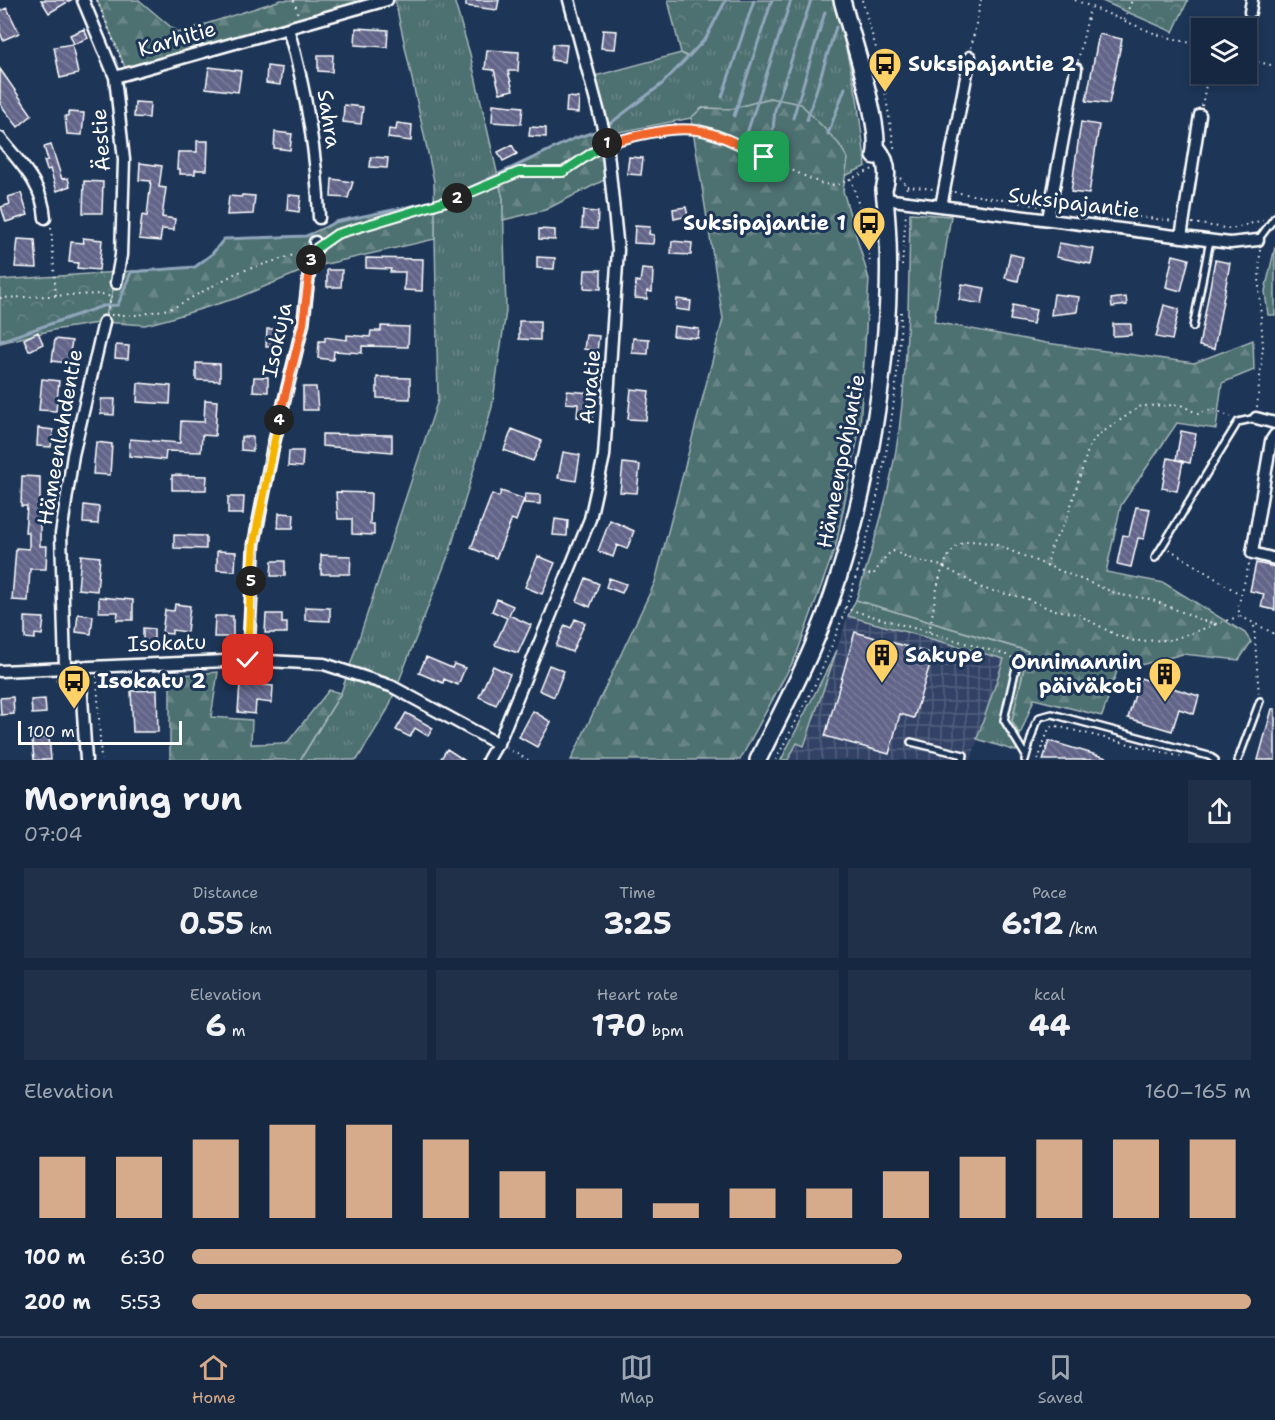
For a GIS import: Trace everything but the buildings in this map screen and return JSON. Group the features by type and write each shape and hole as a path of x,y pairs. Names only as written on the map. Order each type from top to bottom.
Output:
{"main road":[{"name":"Hämeenpohjantie","path":"758,760 810,652 849,543 873,430 885,336 884,194 877,180 881,168 874,158 877,148 869,98 842,0"}],"street":[{"name":"Äestie","path":"83,0 115,77 124,160 121,255 116,283"},
{"name":"Karhitie","path":"115,77 387,0"},
{"name":"Auratie","path":"488,760 498,744 590,519 604,456 613,357 618,250 607,143 569,0"},
{"path":"1250,12 1252,0"},
{"name":"Sahra","path":"288,28 304,87 318,172 319,218"},
{"path":"941,206 970,57"},
{"path":"1048,219 1076,69"},
{"path":"1181,237 1200,115"},
{"path":"0,138 37,184 44,202 45,218"},
{"name":"Suksipajantie","path":"884,194 941,206 1181,237 1230,243 1258,240"},
{"name":"Isokuja","path":"248,660 254,543 273,447 303,324 311,256 316,245"},
{"name":"Hämeenlahdentie","path":"65,667 61,534 73,455 105,318"},
{"path":"1256,418 1275,423"},
{"path":"1275,435 1271,441 1252,553 1275,559"},
{"name":"Isokatu","path":"0,671 248,660 324,664 391,686 498,744"},
{"path":"80,666 86,760"}],"lane":[{"path":"1258,240 1273,218"},
{"path":"1193,327 1210,240"},
{"path":"1155,558 1161,544 1238,422 1256,418"},
{"path":"1017,663 1004,720 1025,758"},
{"path":"1238,760 1260,701"},
{"path":"1025,758 1035,725 1041,717 1052,714 1209,756 1215,760"},
{"path":"912,742 964,755 963,760"}],"path":[{"path":"97,0 127,74"},
{"path":"294,0 301,25"},
{"path":"970,57 981,0"},
{"path":"1075,0 1156,34 1191,43"},
{"path":"1124,20 1132,0"},
{"path":"1076,69 1090,8"},
{"path":"1257,62 1275,66"},
{"path":"1200,115 1206,84"},
{"path":"105,318 138,315 173,308 236,273 316,245 337,234 383,222 402,213 444,203 519,172 563,172 607,143 672,130 696,130 713,134 822,184 837,185 881,168"},
{"path":"851,178 868,238 870,266"},
{"path":"907,186 1051,207 1232,229 1273,218"},
{"path":"45,218 53,230 56,296"},
{"path":"1258,240 1262,253 1259,289 1263,346 1259,395"},
{"path":"0,298 100,294 112,297"},
{"path":"108,310 110,301"},
{"path":"1047,566 1051,547 1067,518 1089,447 1097,436 1141,406 1181,405 1198,414 1213,409 1238,422"},
{"path":"929,632 942,566 958,546 964,542 976,541 994,544 1120,595 1150,599 1178,608 1187,616 1217,624"},
{"path":"1161,544 1241,595"},
{"path":"856,571 873,575 893,551 914,560 942,566 984,589 1025,598 1050,609 1077,614 1116,635 1134,641 1171,640 1240,616"},
{"path":"1252,553 1238,607 1240,616 1275,634"},
{"path":"844,608 1010,656 1017,663"},
{"path":"1254,624 1260,701"},
{"path":"96,665 101,760"},
{"path":"1038,760 1049,728 1056,726 1176,758 1187,757"},
{"path":"498,744 528,760"}],"shaded area":[{"path":"848,616 1004,659 971,760 788,760 797,743 804,745"}],"green space":[{"path":"97,0 139,0 178,33 281,0 388,0 127,72"},
{"path":"395,0 454,0 470,54 503,198 506,311 492,407 450,551 388,709 357,760 300,760 341,693 438,400 434,181"},
{"path":"668,0 726,0 706,38 688,57 681,53"},
{"path":"726,0 835,0 857,98 866,166 845,176 847,159 770,98 732,109 702,108 691,118 609,134 595,76 681,53 689,57 706,38"},
{"path":"1100,0 1188,0 1173,32"},
{"path":"770,98 801,104 839,144 848,159 843,191 869,279 860,427 836,545 796,656 740,760 571,760 655,582 723,319 691,118 702,108 732,109"},
{"path":"597,131 599,136 605,135 612,176 545,210 503,220 503,198 497,176 573,139"},
{"path":"435,201 435,239 309,268 237,298 145,325 104,322 118,272 195,267 212,254 224,239 306,236 335,222"},
{"path":"910,213 951,216 934,322 1046,343 1194,363 1253,340 1254,370 1222,383 1216,429 1177,423 1121,505 1106,572 1164,583 1245,633 1251,642 1239,660 1183,654 1117,671 1102,716 1034,699 1020,735 1012,721 1028,651 856,600 881,516 899,431 906,350"},
{"path":"1275,247 1275,315 1268,315 1265,291"},
{"path":"118,272 104,322 53,330 0,343 0,280"},
{"path":"856,600 1028,651 1012,721 1020,735 1016,751 977,739 1004,659 848,616"},
{"path":"837,650 804,746 797,743 788,760 781,760"},
{"path":"218,672 211,717 252,720 251,744 287,743 329,690 341,693 300,760 170,760 170,676"}],"waterway":[{"path":"326,227 335,222 446,199 573,139 603,129 662,84 688,57 706,38 726,0"},
{"path":"722,97 754,0"},
{"path":"734,116 772,0"},
{"path":"747,133 791,0"},
{"path":"773,129 775,110 811,0"},
{"path":"793,118 825,12"},
{"path":"807,120 836,27"},
{"path":"828,134 845,88"},
{"path":"0,341 103,306 118,305 131,272 195,267 212,254 224,239 311,234"}],"place":[{"name":"Suksipajantie 2","path":"885,93"},
{"name":"Suksipajantie 1","path":"869,252"},
{"name":"Sakupe","path":"882,684"},
{"name":"Onnimannin päiväkoti","path":"1165,703"},
{"name":"Isokatu 2","path":"74,710"}],"route":[{"path":"248,660 254,543 273,447 303,324 311,256 317,248 337,234 383,222 402,213 444,203 519,172 563,172 586,159 607,143 672,130 696,130 713,134 764,157"}]}
